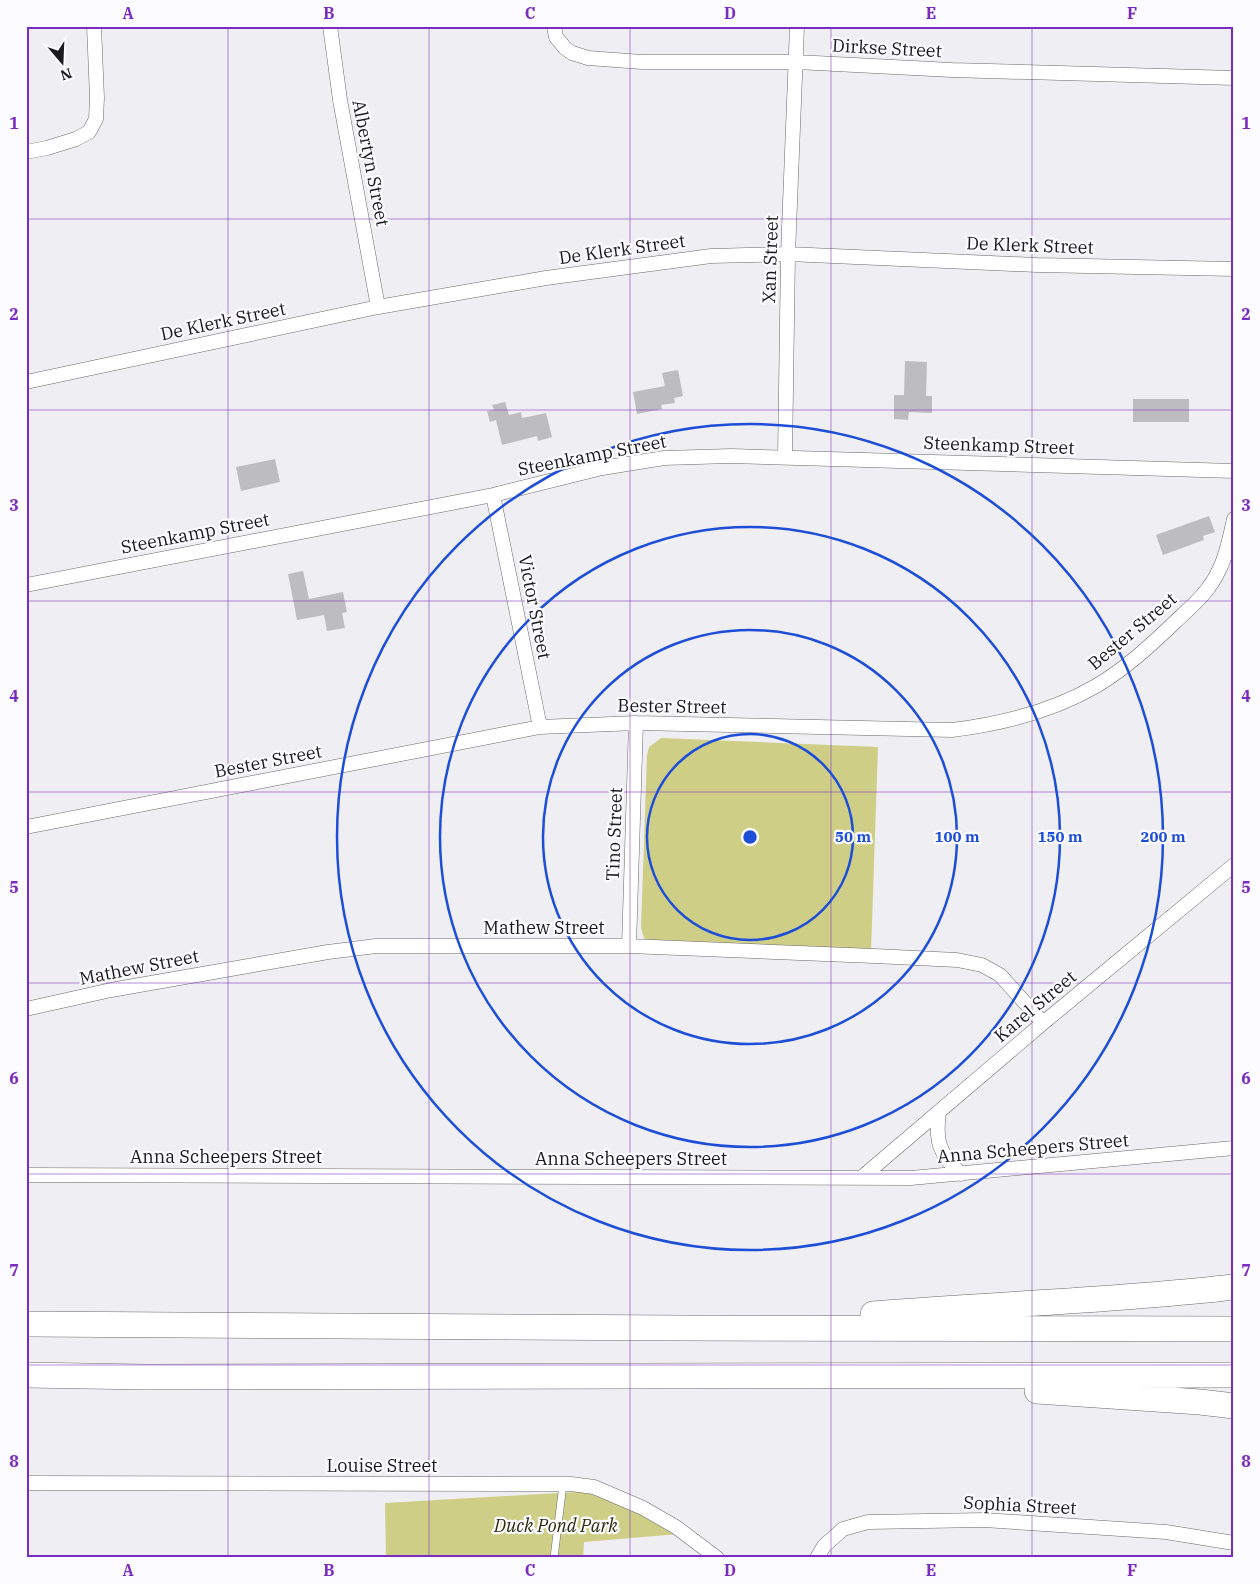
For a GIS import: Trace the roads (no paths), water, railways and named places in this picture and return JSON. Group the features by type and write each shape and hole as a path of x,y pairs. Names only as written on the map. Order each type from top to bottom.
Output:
{"highway":[{"path":"684,1328 933,1309 1177,1294 1234,1287"},
{"path":"26,1324 1234,1329"},
{"path":"26,1375 165,1377 1234,1375"},
{"path":"674,1375 1056,1392 1234,1406"}],"street":[{"path":"26,152 76,139 89,132 96,119 97,98 94,26"},
{"name":"Albertyn Street","path":"330,26 340,100 378,307"},
{"name":"Dirkse Street","path":"554,26 556,37 565,48 572,53 588,58 642,62 796,62 952,70 1234,78"},
{"name":"Xan Street","path":"785,458 788,254 797,26"},
{"name":"De Klerk Street","path":"26,382 378,307 546,278 711,256 788,254 1037,265 1234,269"},
{"name":"Steenkamp Street","path":"26,585 493,494 602,468 664,458 731,456 1234,470"},
{"name":"Victor Street","path":"493,494 540,727"},
{"name":"Bester Street","path":"26,827 540,727 636,723 952,730 976,727 1028,715 1075,697 1120,670 1205,594 1219,571 1227,550 1234,519"},
{"name":"Tino Street","path":"629,946 636,723"},
{"name":"Karel Street","path":"861,1178 1043,1023 1234,865"},
{"name":"Mathew Street","path":"26,1009 130,986 328,952 376,946 629,946 971,962 991,969 1000,975 1043,1023"},
{"path":"939,1112 936,1130 940,1149 961,1174"},
{"name":"Anna Scheepers Street","path":"26,1175 911,1178 1234,1148"},
{"name":"Louise Street","path":"26,1483 563,1484 594,1488 643,1508 676,1527 717,1558"},
{"name":"Sophia Street","path":"817,1558 824,1546 842,1529 868,1522 984,1520 1166,1532 1234,1543"}],"lane":[{"path":"554,1558 563,1484"}],"park label":[{"name":"Duck Pond Park","path":"556,1525"}]}
